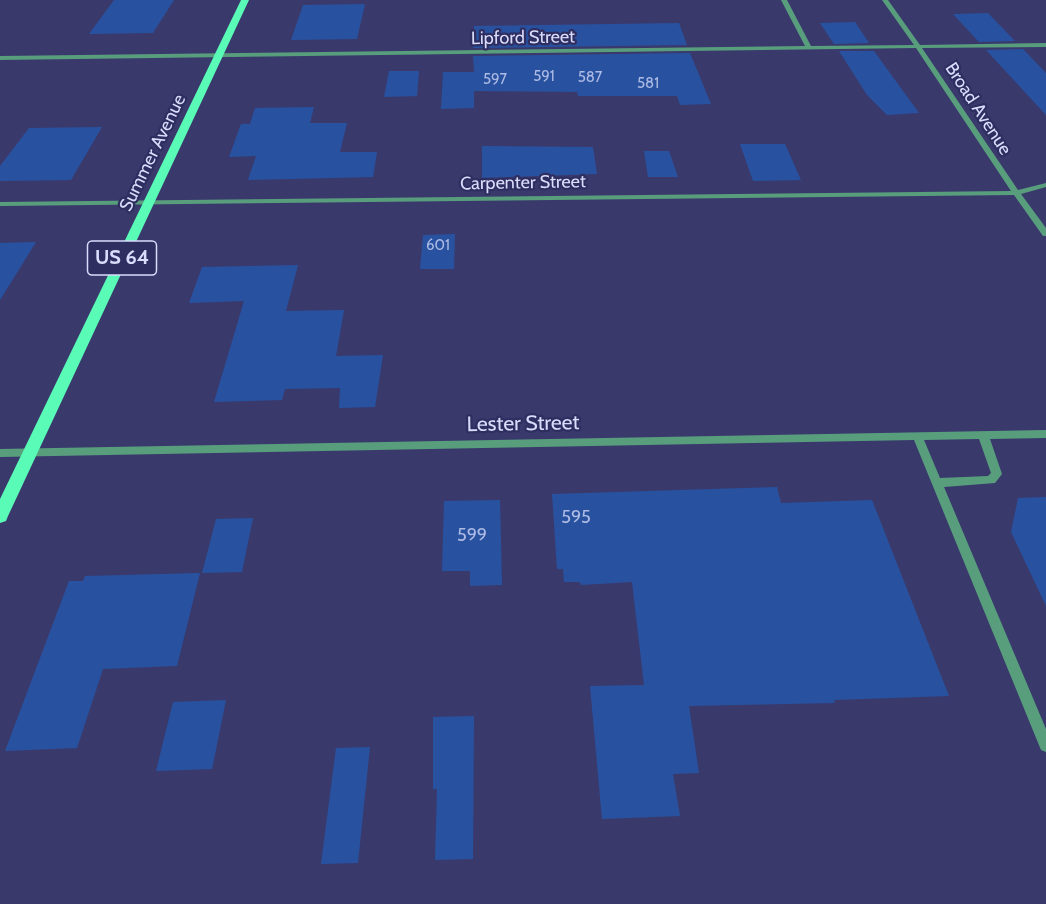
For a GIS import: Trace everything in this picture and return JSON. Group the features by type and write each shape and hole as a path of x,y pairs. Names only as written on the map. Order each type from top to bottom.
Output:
{"main road":[{"name":"Summer Avenue","path":"0,516 148,202 220,57 245,0"}],"street":[{"path":"784,0 810,49"},
{"name":"Broad Avenue","path":"885,0 1046,234"},
{"name":"Lipford Street","path":"0,58 1046,45"},
{"name":"Carpenter Street","path":"0,204 1016,193 1046,185"},
{"name":"Lester Street","path":"0,453 1046,434"},
{"path":"937,483 991,480 997,474 995,463 982,435"},
{"path":"917,436 1046,745"}],"building":[{"path":"114,0 174,0 153,33 89,34"},
{"path":"365,4 357,39 291,40 303,5"},
{"path":"988,13 1015,41 979,42 953,14"},
{"path":"855,22 869,43 834,44 820,23"},
{"path":"679,23 687,45 473,48 474,26"},
{"path":"1023,49 1046,73 1046,115 986,50"},
{"path":"839,51 874,51 919,113 887,115 867,95"},
{"path":"690,53 711,104 680,105 677,96 578,96 577,92 474,91 474,108 441,109 443,72 474,72 473,56"},
{"path":"389,71 419,71 417,96 384,97"},
{"path":"314,107 310,123 347,123 340,152 377,152 373,177 248,180 256,156 229,157 241,124 250,124 255,108"},
{"path":"102,127 71,180 0,181 0,166 29,128"},
{"path":"740,144 785,144 801,180 753,181"},
{"path":"482,146 593,147 597,174 482,178"},
{"path":"644,151 669,151 678,177 648,177"},
{"path":"455,234 454,269 420,269 423,235"},
{"path":"36,242 0,300 0,243"},
{"path":"298,265 286,311 344,310 336,356 383,355 375,407 339,408 340,388 285,389 282,400 214,402 244,301 189,303 202,267"},
{"path":"777,487 781,503 872,500 949,696 834,700 835,703 689,706 699,773 673,774 680,816 602,819 590,686 644,685 632,582 581,585 580,582 564,582 563,569 557,569 552,494"},
{"path":"1046,497 1046,606 1011,532 1018,498"},
{"path":"500,500 502,585 470,586 470,571 442,571 444,501"},
{"path":"253,518 242,572 202,573 216,519"},
{"path":"200,573 177,666 103,669 77,748 5,751 69,581 83,581 85,576"},
{"path":"226,700 212,769 156,771 173,702"},
{"path":"474,716 473,859 435,860 437,789 433,789 433,717"},
{"path":"370,747 358,863 321,864 336,748"}]}
